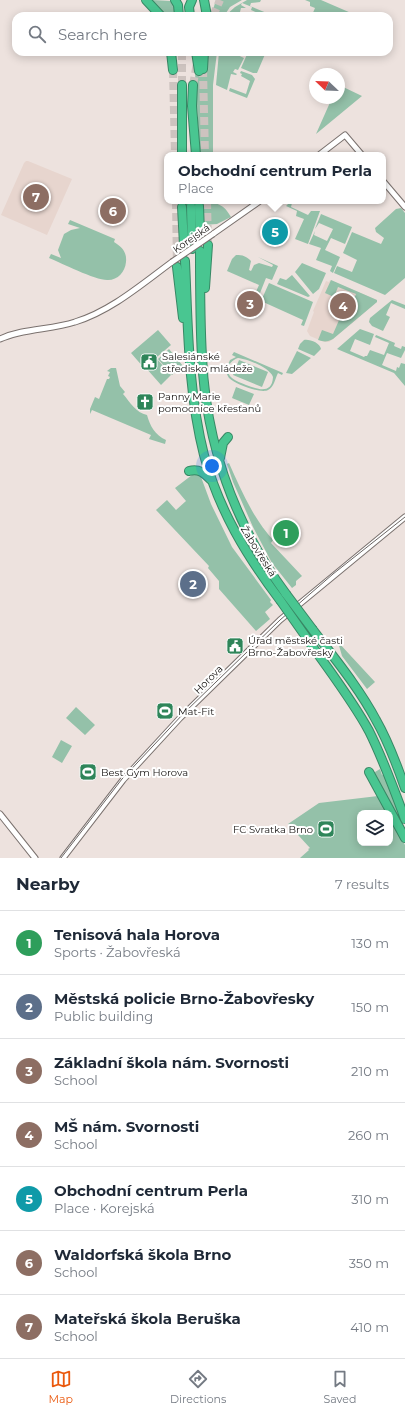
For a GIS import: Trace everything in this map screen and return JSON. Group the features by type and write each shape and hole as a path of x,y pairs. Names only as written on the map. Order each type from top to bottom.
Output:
{"highway":[{"path":"146,0 157,12"},
{"path":"175,0 178,5 179,12"},
{"path":"190,12 189,8 192,0"},
{"path":"204,0 207,12"},
{"path":"172,56 174,70 175,56"},
{"path":"197,56 201,70 203,56"},
{"path":"193,85 196,152"},
{"path":"182,86 182,152"},
{"path":"193,152 195,137"},
{"path":"182,139 185,152"},
{"name":"Žabovřeská","path":"182,207 192,248 201,325 205,394 219,463 234,503 251,540 269,571 314,630 359,693 376,720 391,751 396,766 403,777 405,788"},
{"path":"192,248 194,208 200,232"},
{"path":"201,325 208,245"},
{"name":"Žabovřeská","path":"185,261 190,358 200,439 213,482 226,515 250,559 355,708 368,730 387,771 405,819"},
{"path":"174,265 190,358"},
{"path":"219,463 223,443 228,437"},
{"path":"189,471 202,471 213,482"},
{"path":"370,772 405,838"}],"street":[{"path":"323,152 345,135 359,152"},
{"path":"386,185 405,207"},
{"name":"Korejská","path":"0,340 16,333 69,324 92,316 174,265 192,248 256,204"},
{"name":"Horova","path":"63,858 123,780 180,718 280,620 405,517"},
{"path":"0,814 35,858"}],"shaded area":[{"path":"26,161 72,179 47,235 1,215"},
{"path":"330,280 377,300 377,302 333,339 329,342 324,342 310,336 307,331 314,312 313,311 326,281 329,282"}],"green space":[{"path":"152,0 171,1 174,4 175,12 162,12"},
{"path":"216,0 242,0 230,7 227,12 212,12"},
{"path":"247,0 261,0 260,2 251,3 250,6 264,12 256,12 251,10 252,7 242,3 241,5 246,8 241,8 240,12 229,12 235,7"},
{"path":"305,0 321,0 349,12 313,12 315,8 310,6 310,2"},
{"path":"207,56 217,56 213,85 213,152 200,152 195,73 206,68"},
{"path":"219,56 240,56 244,58 238,70 235,69 233,72 237,74 231,74 227,90 216,85"},
{"path":"246,56 264,56 257,73 241,68"},
{"path":"241,71 252,75 255,79 247,98 229,91 230,88 246,94 250,81 241,76"},
{"path":"345,88 362,96 316,134 329,104 345,104"},
{"path":"203,204 220,205 231,217 217,224 203,225"},
{"path":"288,204 292,204 291,207 308,215 311,211 320,211 308,244 295,239 304,219 296,216 297,211 286,206"},
{"path":"401,208 405,213 405,278 385,295 334,273 337,266 352,272 357,260 343,253 352,232 381,244 384,238 376,232 375,228 396,209"},
{"path":"321,214 352,227 345,244 331,238 325,250 340,257 333,273 330,271 332,266 316,260 321,248 309,244 315,231 314,235 327,241 333,229 319,223 315,229"},
{"path":"70,220 115,239 114,242 122,248 126,255 126,262 123,272 118,277 112,280 103,280 49,258 51,254 61,258 58,250 64,234 71,230 80,228 68,224"},
{"path":"236,255 244,256 251,261 249,270 251,271 254,265 259,263 272,267 273,265 258,257 278,266 272,280 266,278 258,298 254,296 259,285 227,271 232,259"},
{"path":"302,263 326,273 319,289 313,294 295,272"},
{"path":"292,275 310,296 308,297 277,284 280,278 286,280"},
{"path":"331,280 377,300 377,302 333,339 324,341 318,340 322,330 333,334 346,304 351,306 356,294 338,287 334,297 325,293"},
{"path":"269,283 313,302 304,326 301,325 303,320 261,301"},
{"path":"392,300 405,305 405,309 391,303 386,315 390,317 383,331 372,326 369,322 370,318"},
{"path":"360,329 374,334 370,345 355,339 350,351 364,357 367,356 370,350 384,355 389,343 375,337 376,335 395,343 394,346 401,349 402,346 405,347 401,358 387,353 382,365 396,371 397,367 399,368 401,363 405,364 405,386 394,373 337,349"},
{"path":"158,330 171,345 144,368 131,353"},
{"path":"304,340 314,342 319,345 321,349 314,356 298,349"},
{"path":"169,349 183,366 172,375 158,359"},
{"path":"297,351 311,358 292,374 286,373"},
{"path":"234,352 283,373 282,375 278,373 273,385 268,390 260,391 248,388 229,378 226,372 230,360 236,357 232,355","holes":["235,359 242,359 258,364 268,370 273,377 270,386 259,389 246,385 232,378 228,372 230,364"]},
{"path":"157,359 171,375 161,385 146,368"},
{"path":"239,360 268,372 262,387 233,375"},
{"path":"111,368 116,368 120,386 125,392 123,394 136,410 147,415 154,430 159,436 166,440 165,444 149,439 151,435 92,410 90,414 90,409 95,397 99,399 107,379 110,377 108,376 110,372 107,371"},
{"path":"236,387 254,394 249,405 232,398"},
{"path":"229,463 253,513 273,540 271,543 302,576 296,581 296,585 292,588 272,563 253,527 233,482 227,464"},
{"path":"196,474 201,477 211,504 232,547 271,600 270,602 273,605 265,612 270,619 256,631 219,589 219,581 208,568 209,566 156,510 167,500 176,510 186,501 175,488 192,475"},
{"path":"338,642 375,682 367,689 342,656"},
{"path":"76,707 95,725 85,735 66,718"},
{"path":"61,740 72,746 62,763 52,757"},
{"path":"380,769 382,775 384,774 405,831 374,774"},
{"name":"FC Svratka Brno","path":"378,796 387,810 357,810 357,846 393,846 393,821 405,845 405,858 300,858 310,848 288,824 319,803"}],"tunnel":[{"path":"215,12 220,0"},
{"path":"182,56 182,85"},
{"path":"193,85 197,63"},
{"path":"203,69 205,152"},
{"path":"173,70 175,152"},
{"path":"176,204 177,267"},
{"path":"207,204 208,245"}],"tram line":[{"path":"61,858 122,779 184,713 280,620 333,574 405,517"}],"place":[{"name":"Mateřská škola Beruška","path":"36,197"},
{"name":"Waldorfská škola Brno","path":"113,211"},
{"name":"Obchodní centrum Perla","path":"275,232"},
{"name":"Základní škola nám. Svornosti","path":"250,304"},
{"name":"MŠ nám. Svornosti","path":"343,306"},
{"name":"Salesiánské středisko mládeže","path":"149,362"},
{"name":"Panny Marie pomocnice křesťanů","path":"145,402"},
{"name":"Tenisová hala Horova","path":"286,533"},
{"name":"Městská policie Brno-Žabovřesky","path":"193,584"},
{"name":"Úřad městské časti Brno-Žabovřesky","path":"235,646"},
{"name":"Mat-Fit","path":"165,711"},
{"name":"Best Gym Horova","path":"88,772"},
{"name":"FC Svratka Brno","path":"326,829"}]}
